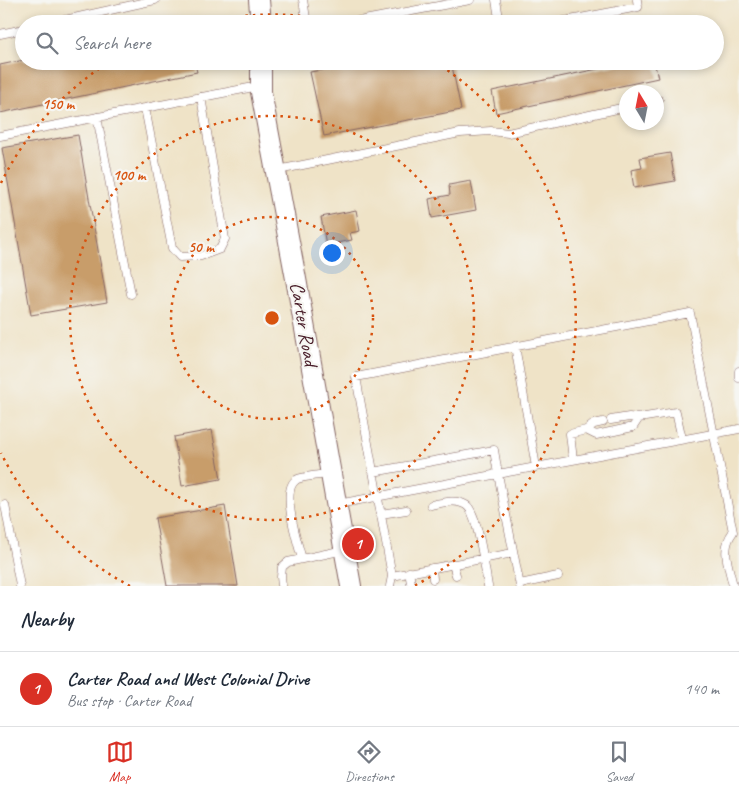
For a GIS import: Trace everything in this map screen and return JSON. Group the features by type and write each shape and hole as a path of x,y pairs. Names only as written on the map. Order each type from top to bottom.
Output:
{"street":[{"path":"259,0 260,15"},
{"name":"Carter Road","path":"261,70 261,86 351,586"}],"lane":[{"path":"88,15 155,0"},
{"path":"303,0 306,15"},
{"path":"391,15 470,0"},
{"path":"496,0 498,15"},
{"path":"596,15 638,7 637,0"},
{"path":"0,34 15,31"},
{"path":"0,136 261,86"},
{"path":"145,108 172,248 180,257 201,256 220,248 225,239 202,97"},
{"path":"276,170 460,133 490,131 508,133 619,109"},
{"path":"97,117 130,294"},
{"path":"390,586 392,576 356,377 690,313 733,532 725,546 733,586"},
{"path":"515,346 536,467"},
{"path":"739,371 739,378"},
{"path":"612,420 676,412 682,439"},
{"path":"586,430 596,435 632,427 639,418"},
{"path":"574,460 570,434 586,430 594,424 603,422"},
{"path":"336,505 739,428"},
{"path":"373,472 494,450 520,585 558,576"},
{"path":"302,560 291,509 289,494 291,484 297,479 331,474"},
{"path":"431,505 450,501 459,502 472,510 488,586"},
{"path":"5,505 20,586"},
{"path":"381,514 406,510"},
{"path":"282,586 282,567 288,562 344,550"},
{"path":"392,576 513,553"},
{"path":"454,564 456,575"},
{"path":"432,568 433,579"},
{"path":"409,572 411,583"}],"building":[{"path":"15,62 15,70 196,70 197,72 0,113 0,65"},
{"path":"322,70 453,70 461,110 324,136 310,72"},
{"path":"593,70 656,70 658,78 496,113 492,91"},
{"path":"78,135 107,302 31,315 2,148"},
{"path":"670,153 675,181 634,188 631,170 642,168 640,158"},
{"path":"471,181 476,210 432,218 429,199 450,195 449,185"},
{"path":"356,210 360,231 350,233 352,240 326,245 321,217"},
{"path":"212,430 221,479 182,486 174,437"},
{"path":"225,506 238,586 167,586 155,518"}],"place":[{"name":"Carter Road and West Colonial Drive","path":"358,544"}]}
